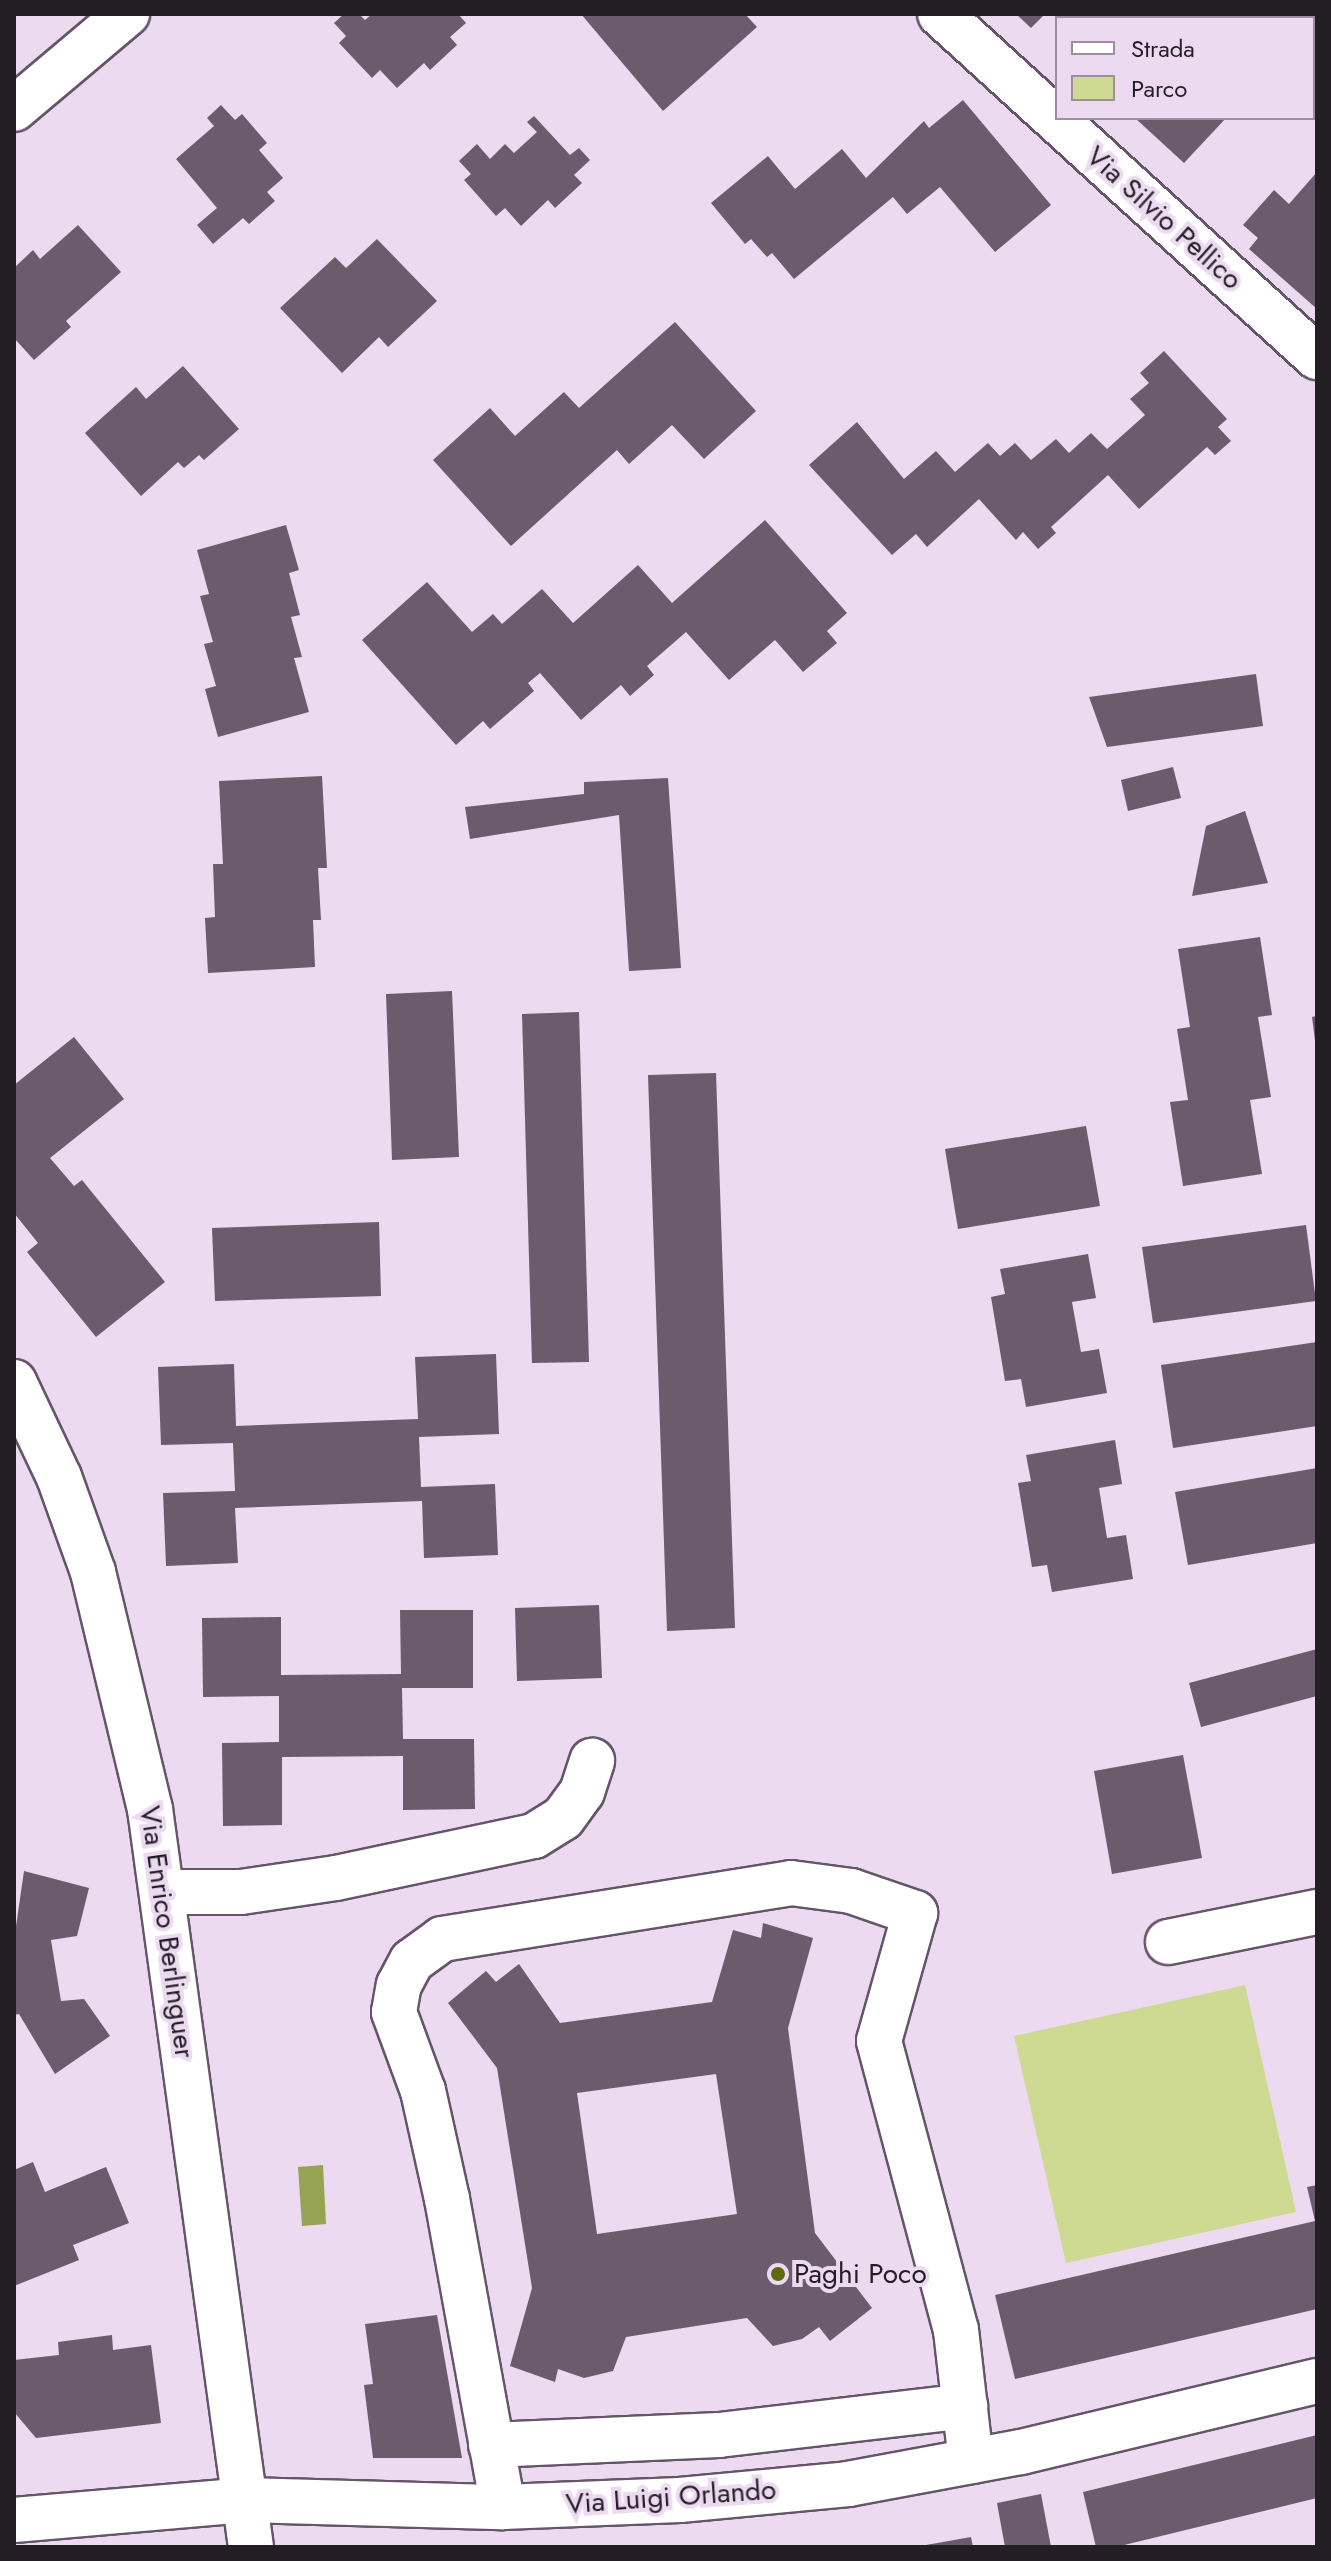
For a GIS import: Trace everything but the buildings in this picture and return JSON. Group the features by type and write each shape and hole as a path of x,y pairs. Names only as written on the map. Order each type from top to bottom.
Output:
{"street":[{"path":"14,109 127,14"},
{"name":"Via Silvio Pellico","path":"940,14 1055,119"},
{"name":"Via Silvio Pellico","path":"1057,120 1317,357"},
{"name":"Via Enrico Berlinguer","path":"14,1382 59,1477 93,1572 150,1809 251,2547"},
{"path":"162,1892 241,1892 336,1878 534,1836 563,1818 582,1792 592,1761"},
{"path":"503,2507 447,2199 423,2091 394,2012 399,1985 412,1961 442,1939 791,1883 851,1891 915,1913 879,2041 956,2330 971,2461"},
{"path":"1168,1942 1317,1912"},
{"name":"Via Luigi Orlando","path":"14,2520 245,2500 503,2507 725,2496 848,2484 971,2461 1317,2381"},
{"path":"491,2445 719,2435 965,2406"},
{"path":"719,2435 725,2496"}],"green space":[{"path":"1245,1985 1296,2212 1066,2263 1014,2036"}],"shaded area":[{"path":"323,2165 326,2224 302,2226 298,2167"}],"place":[{"name":"Paghi Poco","path":"778,2274"}]}
